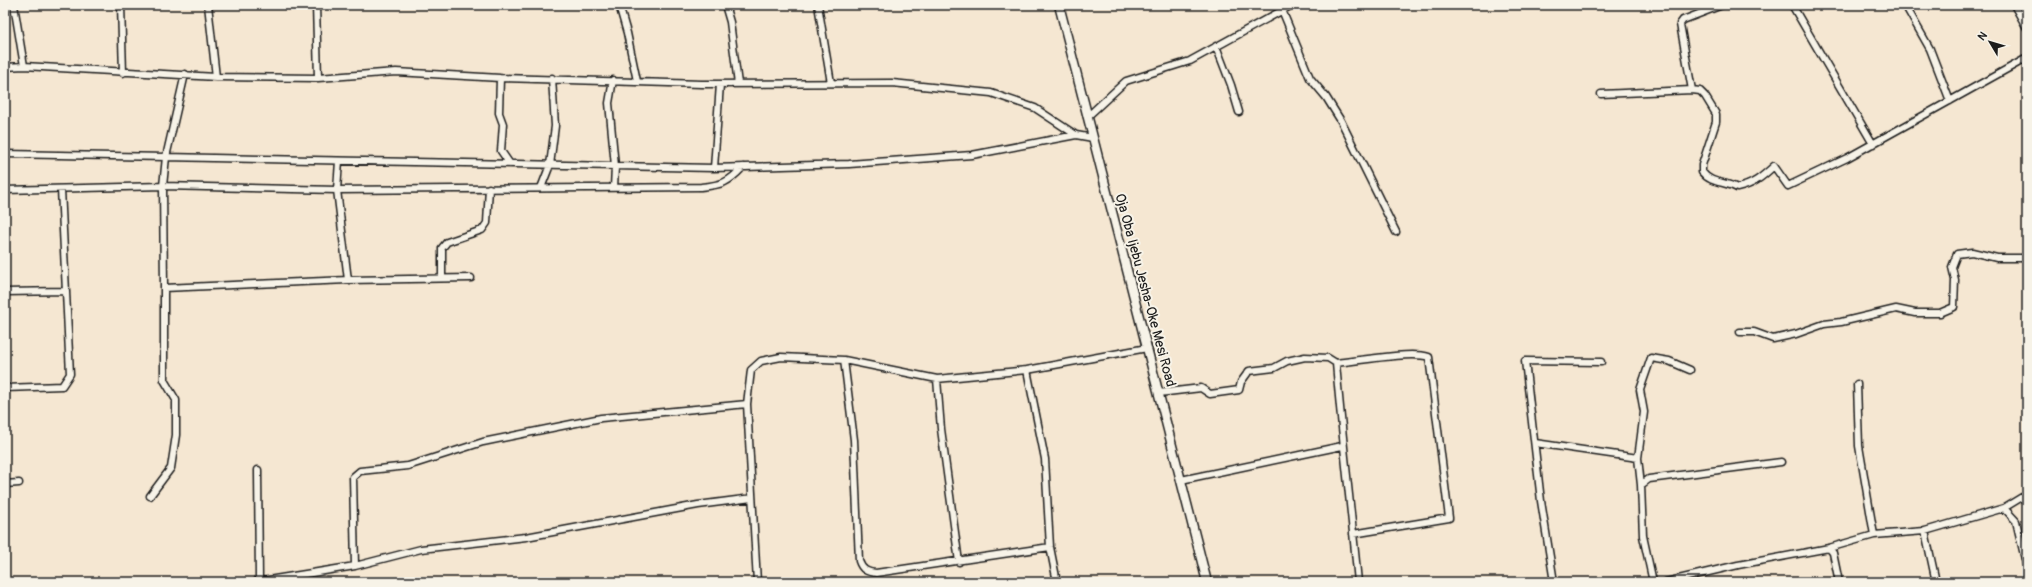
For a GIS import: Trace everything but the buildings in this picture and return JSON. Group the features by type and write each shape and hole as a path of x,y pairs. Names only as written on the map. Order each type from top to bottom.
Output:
{"main road":[{"name":"Oja Oba Ijebu Jesha-Oke Mesi Road","path":"1059,5 1207,582"}],"street":[{"path":"14,5 24,66"},
{"path":"121,5 124,73"},
{"path":"208,5 216,77"},
{"path":"316,5 318,78"},
{"path":"619,5 627,33 637,81"},
{"path":"725,5 730,22 738,84"},
{"path":"818,5 831,83"},
{"path":"1087,117 1126,81 1139,76 1178,66 1292,5"},
{"path":"1692,90 1680,24 1683,20 1722,5"},
{"path":"1792,5 1873,144"},
{"path":"1905,5 1930,49 1950,101"},
{"path":"2014,5 2025,20 2027,28"},
{"path":"1282,10 1310,78 1326,97 1341,121 1396,232"},
{"path":"1216,46 1231,85 1239,112"},
{"path":"1601,94 1692,90 1700,91 1705,96 1716,114 1716,122 1702,165 1702,172 1711,180 1730,183 1737,188 1749,186 1759,180 1774,166 1786,185 1792,186 1873,144 2027,58"},
{"path":"5,67 24,66 124,73 185,74 216,77 318,78 396,72 500,78 552,78 720,84 892,83 992,93 1035,108 1076,135"},
{"path":"150,496 171,468 176,435 176,400 164,380 163,186 166,157 185,74"},
{"path":"500,78 499,113 503,124 501,151 510,164"},
{"path":"541,188 550,165 554,126 552,78"},
{"path":"613,80 609,103 615,166 614,188"},
{"path":"714,168 720,84"},
{"path":"5,154 714,168 849,164 972,155 1076,135 1092,138"},
{"path":"339,161 337,190 348,280"},
{"path":"5,190 163,186 337,190 614,188 715,185 730,180 743,167"},
{"path":"442,278 442,248 446,242 482,230 487,223 489,188"},
{"path":"5,388 62,386 67,381 70,374 61,189"},
{"path":"1740,332 1754,332 1773,339 1796,334 1824,324 1841,322 1896,309 1915,313 1940,313 1954,307 1955,280 1952,267 1957,254 1972,252 1997,258 2027,258"},
{"path":"164,288 348,280 471,278"},
{"path":"5,292 66,291"},
{"path":"757,582 747,404 751,370 760,361 781,357 844,360 937,379 1027,370 1147,348"},
{"path":"1159,393 1201,388 1210,394 1239,390 1241,382 1249,371 1274,368 1287,361 1305,357 1328,358 1336,363 1422,355 1429,357 1449,518 1353,534"},
{"path":"1653,582 1643,536 1638,458 1644,412 1640,390 1651,358 1669,361 1690,370"},
{"path":"844,360 854,440 859,561 862,568 868,572 876,573 959,562 1050,547"},
{"path":"1554,582 1534,443 1525,361 1601,362"},
{"path":"1336,363 1342,446 1349,490 1358,582"},
{"path":"1027,370 1045,459 1050,547 1057,582"},
{"path":"937,379 941,429 959,562"},
{"path":"1857,384 1859,446 1874,535"},
{"path":"355,566 354,477 360,471 408,466 483,442 601,418 747,404"},
{"path":"1534,443 1638,458"},
{"path":"1181,480 1342,446"},
{"path":"1640,485 1649,479 1781,462"},
{"path":"258,470 257,582 355,566 421,549 526,537 698,505 752,498"},
{"path":"5,484 19,483"},
{"path":"1666,582 1738,565 1829,548 1874,535 1925,531 2004,508 2027,494"},
{"path":"2004,508 2016,521 2027,568"},
{"path":"1925,531 1936,582"},
{"path":"1829,548 1833,553 1839,582"}]}
